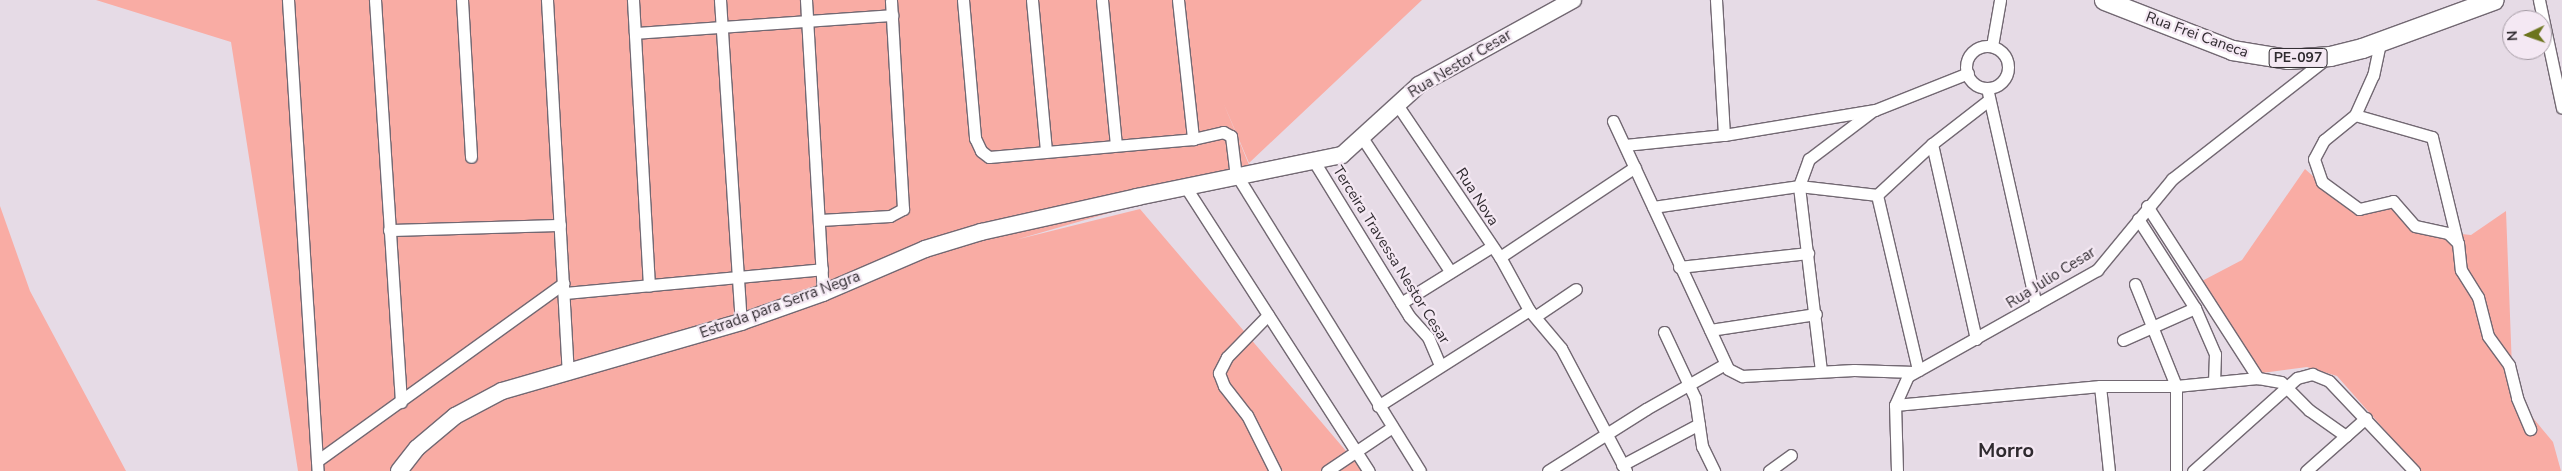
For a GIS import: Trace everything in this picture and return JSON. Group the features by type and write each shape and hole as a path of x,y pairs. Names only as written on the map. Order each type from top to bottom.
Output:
{"main road":[{"name":"Rua Frei Caneca","path":"2108,1 2246,54 2288,59 2330,56 2380,43 2492,0"}],"street":[{"path":"288,0 318,466"},
{"path":"374,0 401,402"},
{"path":"462,0 471,157"},
{"path":"547,0 568,373"},
{"path":"633,0 649,286"},
{"path":"720,0 741,322"},
{"path":"806,0 823,293"},
{"path":"820,220 890,216 903,209 891,0"},
{"path":"963,0 975,138 980,151 988,157 1193,139 1228,133 1233,141 1236,174 1391,428 1420,471"},
{"path":"1032,0 1046,151"},
{"path":"1102,0 1116,145"},
{"path":"1178,0 1193,139"},
{"name":"Rua Nestor Cesar","path":"1185,186 1236,174 1315,163 1342,155 1363,139 1396,103 1448,68 1573,0"},
{"path":"1716,0 1724,135"},
{"path":"1992,46 2000,0"},
{"path":"2539,0 2562,108"},
{"path":"635,34 808,24 892,16"},
{"path":"2380,43 2373,75 2355,115 2324,140 2314,159 2322,182 2359,209 2393,201 2415,226 2448,233 2458,243"},
{"path":"1992,46 1974,50 1967,61 1968,74 1975,84 1988,94 2036,305"},
{"path":"1653,207 1799,186 1877,195 2000,84 2008,73 2007,60 1992,46"},
{"name":"Rua Julio Cesar","path":"1897,471 1895,405 1902,382 1916,371 2097,270 2172,179 2330,56"},
{"path":"1625,145 1724,135 1875,110 1968,74"},
{"name":"Rua Nova","path":"1396,103 1491,247 1500,257 1533,313 1574,369 1624,468"},
{"path":"1821,371 1816,314 1799,186 1814,154 1875,110"},
{"path":"2355,115 2432,137 2458,243 2461,270 2478,297 2488,336 2509,365 2517,398 2530,429"},
{"path":"1613,121 1725,364 1742,376 1821,371 1916,371 1877,195"},
{"path":"1363,139 1450,270"},
{"path":"1932,144 1976,339"},
{"name":"Terceira Travessa Nestor Cesar","path":"1315,163 1401,303 1428,337 1440,365"},
{"path":"1500,257 1635,167"},
{"path":"1185,186 1369,471"},
{"name":"Estrada para Serra Negra","path":"399,471 416,448 455,416 502,391 741,322 823,293 925,249 981,232 1185,186"},
{"path":"2148,206 2258,378"},
{"path":"2138,219 2195,308 2215,354 2214,382"},
{"path":"389,230 560,225"},
{"path":"1401,303 1450,270 1491,247"},
{"path":"1679,267 1808,253"},
{"path":"318,466 401,402 564,288 649,286 822,269"},
{"path":"2135,284 2155,326 2176,386 2176,471"},
{"path":"1378,406 1440,365 1576,289"},
{"path":"2123,340 2195,308"},
{"path":"1268,314 1227,357 1219,372 1224,386 1247,415 1275,471"},
{"path":"1710,330 1816,314"},
{"path":"1664,332 1689,385 1700,424 1702,446 1714,471"},
{"path":"1548,471 1605,433 1725,364"},
{"path":"2193,471 2286,388 2304,375 2318,376 2329,381 2414,471"},
{"path":"1895,405 2100,386 2176,386 2258,378 2276,380 2310,410 2346,436"},
{"path":"2100,386 2109,471"},
{"path":"2306,471 2366,418"},
{"path":"1624,468 1700,424"},
{"path":"1327,471 1391,428"},
{"path":"1675,438 1702,446"},
{"path":"1769,471 1790,455"}],"shaded area":[{"path":"96,0 1422,0 1249,163 1223,102 1252,172 1015,240 1140,209 1363,471 298,471 231,42"},
{"path":"2305,169 2358,216 2392,204 2414,229 2471,235 2506,211 2513,394 2553,442 2561,471 2421,471 2337,376 2307,367 2262,373 2202,281 2242,260"},
{"path":"0,206 30,291 126,471 0,471"}],"district":[{"name":"Morro","path":"2006,450"}]}
